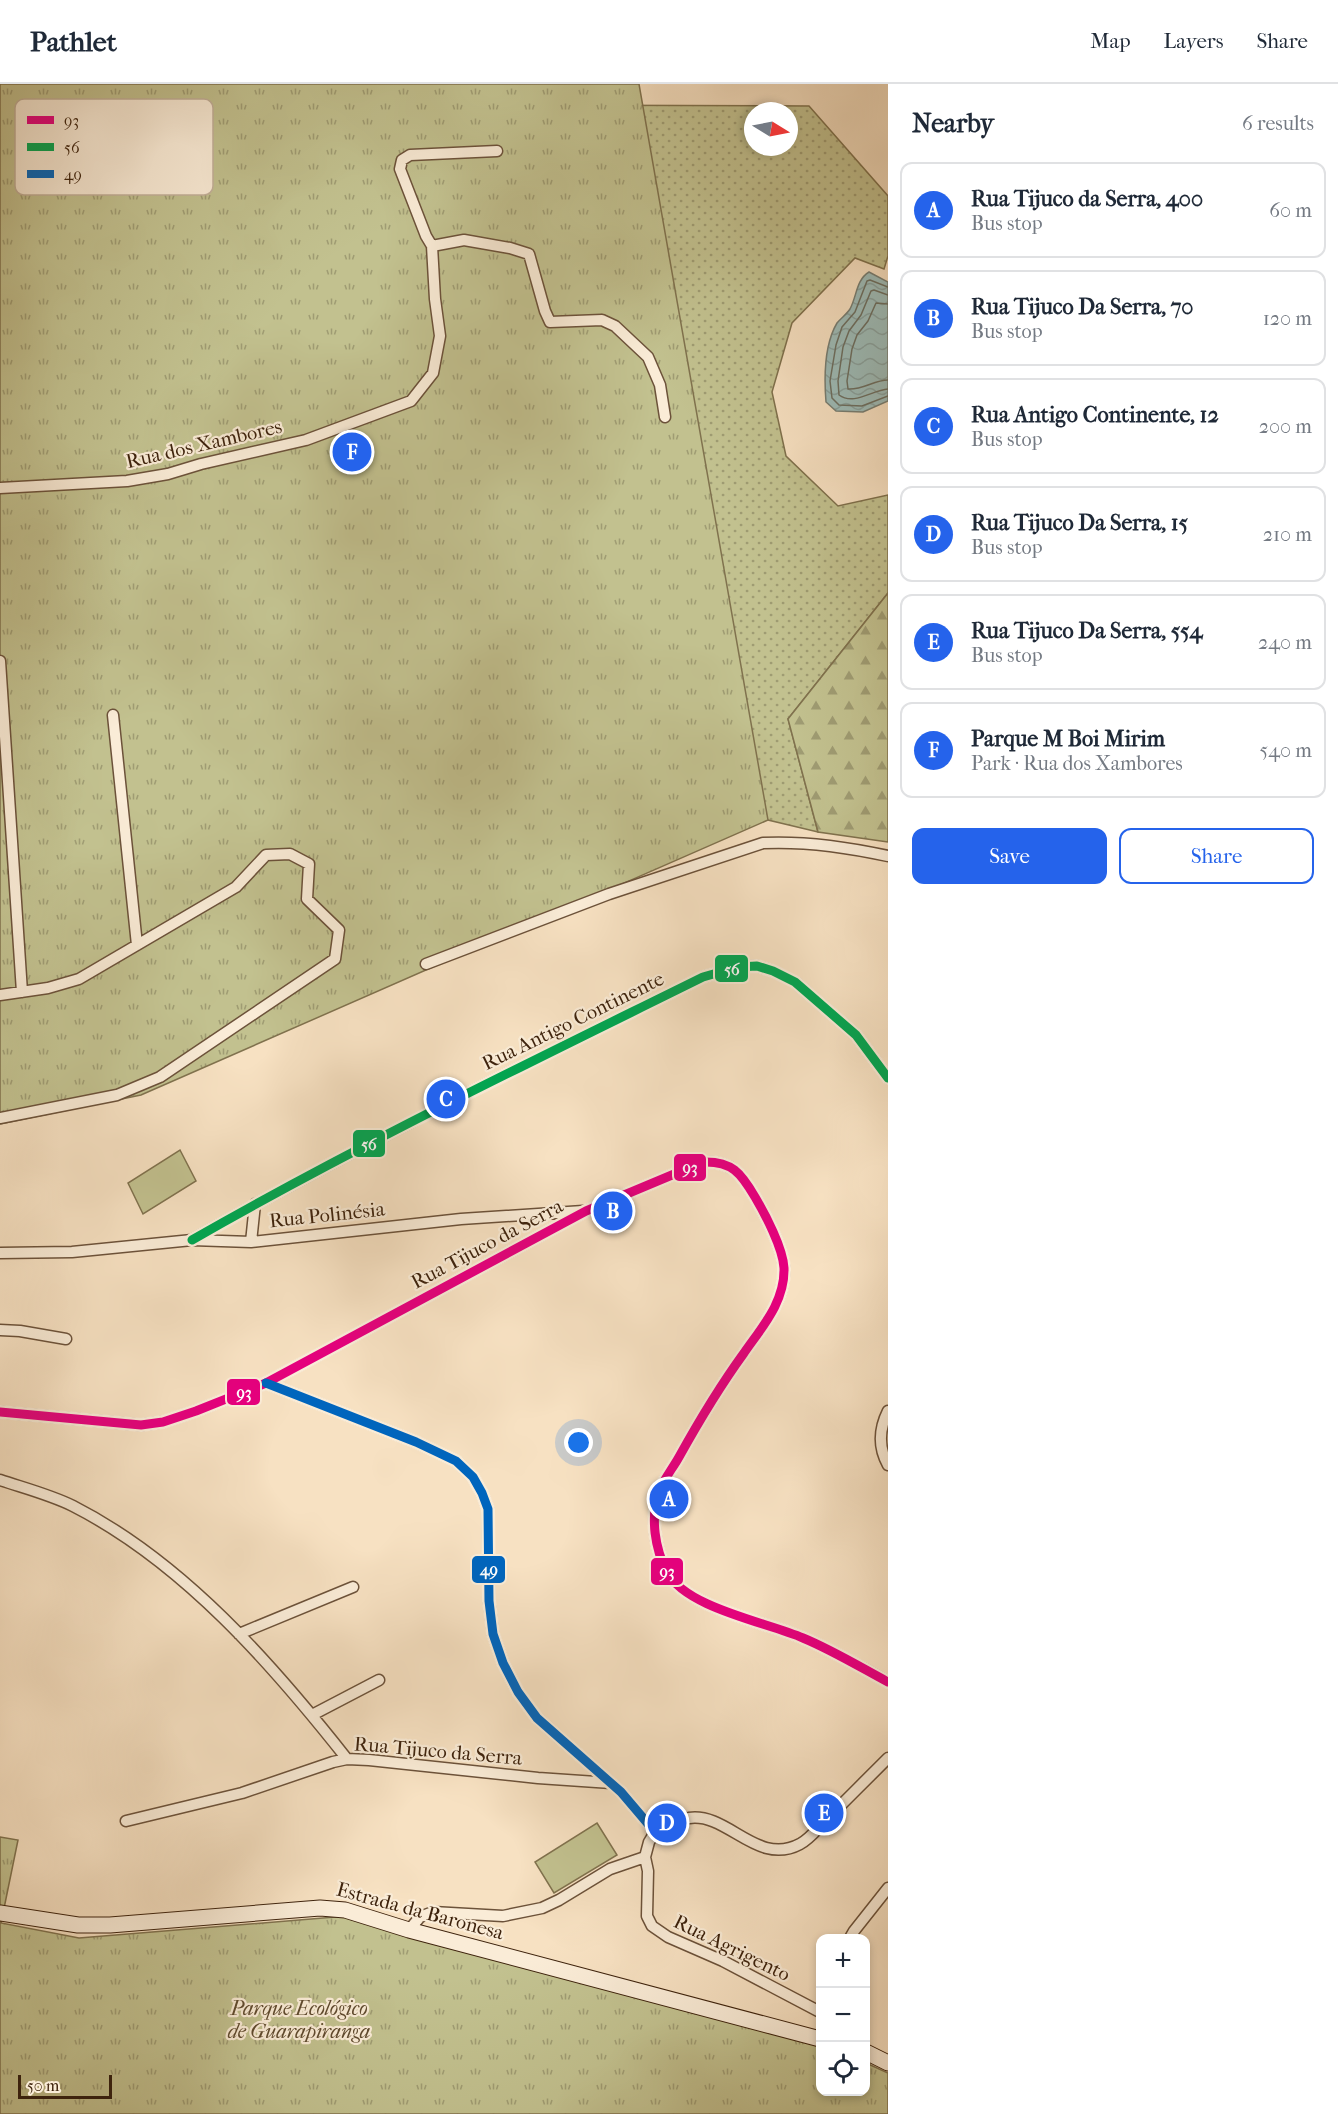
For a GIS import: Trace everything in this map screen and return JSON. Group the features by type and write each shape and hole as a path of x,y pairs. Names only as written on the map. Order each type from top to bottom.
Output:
{"main road":[{"name":"Estrada da Baronesa","path":"0,1913 89,1925 320,1908 345,1910 409,1930 816,2038"},
{"path":"870,2054 888,2063"}],"street":[{"path":"497,151 410,155 402,160 400,169 432,246 464,240 510,248 529,254 549,322 602,320 615,326 648,357 660,385 665,417"},
{"name":"Rua dos Xambores","path":"0,488 150,478 306,440 411,401 433,373 440,336 432,246"},
{"path":"0,661 22,992"},
{"path":"113,715 137,945"},
{"path":"426,964 609,894 763,843 790,842 832,846 888,856"},
{"path":"0,995 48,988 79,979 236,887 266,855 290,854 309,864 307,899 339,930 335,959 160,1077 117,1095 0,1118"},
{"name":"Rua Antigo Continente","path":"192,1240 255,1204 475,1089 693,982 738,967 757,966 795,982 856,1035 888,1078"},
{"name":"Rua Tijuco da Serra","path":"0,1412 141,1425 163,1422 196,1411 266,1383 586,1211 703,1162 716,1162 730,1167 744,1177 759,1204 782,1255 784,1269 782,1287 777,1303 768,1319 705,1410 659,1493 654,1519 656,1545 667,1573 680,1587 698,1600 804,1638 888,1682"},
{"path":"250,1242 255,1204"},
{"name":"Rua Polinésia","path":"0,1252 72,1252 192,1240 250,1242 461,1219 586,1211"},
{"path":"0,1330 66,1339"},
{"path":"266,1383 416,1442 456,1461 473,1477 488,1509 489,1601 493,1634 503,1663 518,1692 537,1718 621,1792 655,1832 689,1817 706,1818 753,1844 768,1848 791,1848 808,1838 888,1758"},
{"path":"888,1411 880,1435 882,1453 888,1465"},
{"path":"0,1480 72,1506 141,1547 201,1597 262,1657 347,1759"},
{"path":"238,1634 353,1587"},
{"path":"312,1715 379,1680"},
{"name":"Rua Tijuco da Serra","path":"126,1821 242,1793 347,1759 611,1784"},
{"name":"Rua Agrigento","path":"655,1832 649,1842 645,1857 648,1871 647,1916 652,1926 668,1937 723,1961 816,2010"},
{"path":"409,1930 420,1917 434,1912 503,1916 542,1908 610,1869 645,1857"},
{"path":"853,1934 888,1888"}],"green space":[{"path":"0,84 639,84 768,820 141,1095 0,1124"},
{"path":"519,105 744,106 744,156 798,156 798,106 809,106 888,196 888,256 884,269 855,258 792,323 772,392 786,456 838,506 888,495 888,593 788,719 818,832 768,820 683,722"},
{"path":"888,593 888,842 818,832 788,719"},
{"path":"180,1150 196,1181 143,1214 128,1183"},
{"path":"597,1823 617,1855 554,1893 535,1862"},
{"name":"Parque Ecológico de Guarapiranga","path":"0,1837 18,1840 1,1923 79,1938 347,1916 816,2042 816,2096 870,2096 870,2065 888,2073 888,2114 0,2114"}],"water":[{"path":"869,272 888,282 888,401 863,412 836,411 826,402 827,351 837,323 850,309 859,284"}],"transit line":[{"name":"56","path":"192,1240 381,1137 703,977 738,967 757,966 795,982 856,1035 888,1078"},
{"name":"93","path":"0,1412 141,1425 163,1422 196,1411 266,1383 586,1211 703,1162 729,1166 740,1175 750,1189 773,1231 783,1260 781,1292 765,1324 718,1391 661,1488 656,1502 654,1523 659,1553 667,1572 677,1585 691,1595 728,1612 814,1643 888,1682"},
{"name":"49","path":"266,1383 416,1442 456,1461 473,1477 488,1509 489,1601 493,1634 503,1663 518,1692 537,1718 621,1792 655,1832"}],"place":[{"name":"Parque M Boi Mirim","path":"352,452"},
{"name":"Rua Antigo Continente, 12","path":"446,1099"},
{"name":"Rua Tijuco Da Serra, 70","path":"613,1211"},
{"name":"Rua Tijuco da Serra, 400","path":"669,1499"},
{"name":"Rua Tijuco Da Serra, 554","path":"824,1813"},
{"name":"Rua Tijuco Da Serra, 15","path":"667,1823"}]}
